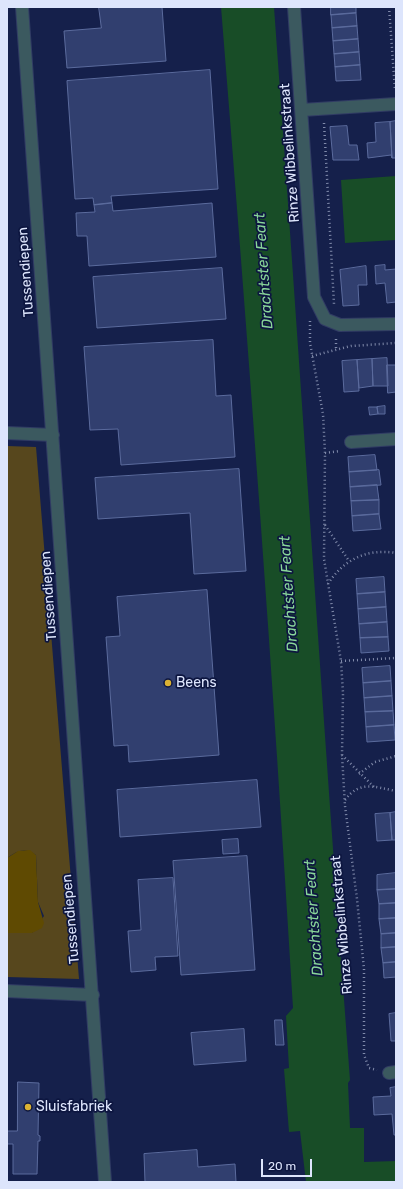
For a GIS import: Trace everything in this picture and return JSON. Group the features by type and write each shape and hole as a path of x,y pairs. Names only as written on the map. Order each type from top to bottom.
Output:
{"street":[{"name":"Tussendiepen","path":"22,7 105,1182"},
{"name":"Rinze Wibbelinkstraat","path":"294,7 314,297 325,320 335,323"},
{"path":"302,110 396,104"},
{"path":"335,323 340,325 396,324"},
{"path":"7,433 53,435"},
{"path":"351,442 396,439"},
{"path":"7,991 92,995"}],"path":[{"path":"389,7 396,104"},
{"path":"323,108 336,350"},
{"name":"Rinze Wibbelinkstraat","path":"314,297 310,318 310,343 323,414 324,559 341,661 344,693 342,755 345,800 364,969 364,1055 369,1068 392,1073"},
{"path":"312,356 351,346 396,343"},
{"path":"324,524 350,561"},
{"path":"328,585 336,571 350,561 377,551 396,553"},
{"path":"341,661 396,658"},
{"path":"342,755 359,774 374,787"},
{"path":"359,774 375,762 396,756"},
{"path":"345,800 351,792 358,787 374,787 396,791"}],"shaded area":[{"path":"7,446 36,447 79,979 7,977 7,933 32,933 44,916 38,902 36,855 28,851 21,851 14,853 7,858"},
{"path":"30,850 36,855 38,902 44,923 42,928 32,933 7,933 7,858 18,851"}],"water":[{"name":"Drachtster Feart","path":"221,7 274,7 350,1080 348,1083 350,1128 364,1128 364,1162 396,1161 396,1182 306,1182 300,1131 289,1132 284,1069 289,1068 286,1016 293,1008 260,508"},
{"path":"396,176 396,240 345,243 341,180"}],"building":[{"path":"99,7 162,7 166,61 67,68 64,31 101,28"},
{"path":"331,7 356,7 356,13 331,15"},
{"path":"356,13 357,26 332,28 331,15"},
{"path":"357,26 358,39 333,41 332,28"},
{"path":"358,39 359,52 334,54 333,41"},
{"path":"359,52 360,65 335,67 334,54"},
{"path":"360,65 361,80 336,81 335,67"},
{"path":"210,70 218,189 111,196 112,203 94,205 93,198 75,199 67,81"},
{"path":"396,121 396,158 392,158 390,122"},
{"path":"390,122 392,158 391,155 368,158 367,143 376,142 375,123"},
{"path":"347,126 349,145 357,145 359,160 333,160 330,127"},
{"path":"112,203 113,211 212,203 216,257 89,266 87,236 77,236 76,213 95,212 94,205"},
{"path":"385,265 385,270 396,269 396,302 387,303 385,283 376,284 375,266"},
{"path":"366,266 367,285 358,285 359,305 343,306 340,270"},
{"path":"222,268 226,319 97,328 93,277"},
{"path":"213,340 216,396 231,395 235,457 121,465 118,429 90,430 84,347"},
{"path":"387,358 388,386 373,386 372,359"},
{"path":"372,359 373,386 359,388 357,360"},
{"path":"357,360 359,391 344,392 342,361"},
{"path":"387,365 396,365 396,392 388,393"},
{"path":"385,406 385,414 378,414 377,407"},
{"path":"369,407 377,407 378,414 370,415"},
{"path":"375,455 377,470 349,472 348,457"},
{"path":"239,469 246,571 194,574 190,513 98,519 95,478"},
{"path":"379,470 381,485 350,487 349,472"},
{"path":"377,485 379,500 351,501 350,487"},
{"path":"379,500 379,514 352,516 351,501"},
{"path":"379,514 381,529 353,531 352,516"},
{"path":"384,577 385,592 357,594 356,579"},
{"path":"207,590 219,755 129,762 128,745 114,746 106,637 120,636 117,597"},
{"path":"385,592 386,607 358,609 357,594"},
{"path":"386,607 387,622 359,624 358,609"},
{"path":"387,622 388,637 360,638 359,624"},
{"path":"388,637 389,651 361,653 360,638"},
{"path":"390,666 391,681 363,683 362,668"},
{"path":"391,681 392,696 364,698 363,683"},
{"path":"392,696 393,711 365,712 364,698"},
{"path":"393,711 394,725 366,727 365,712"},
{"path":"394,725 395,740 367,742 366,727"},
{"path":"257,780 261,827 120,837 117,790"},
{"path":"396,812 396,840 392,840 390,813"},
{"path":"390,813 392,840 377,841 375,814"},
{"path":"238,839 239,853 223,854 222,840"},
{"path":"247,856 255,970 181,975 173,861"},
{"path":"396,873 396,889 377,890 377,875"},
{"path":"173,878 178,956 155,957 156,970 131,972 128,931 141,930 138,880"},
{"path":"396,889 396,903 379,904 377,890"},
{"path":"396,903 396,918 379,919 379,904"},
{"path":"396,918 396,933 381,934 379,919"},
{"path":"396,933 396,947 381,948 381,934"},
{"path":"396,947 396,962 383,963 381,948"},
{"path":"396,962 396,977 384,978 383,963"},
{"path":"396,1013 396,1041 391,1041 389,1014"},
{"path":"275,1020 282,1020 284,1045 276,1045"},
{"path":"244,1029 246,1061 194,1065 191,1033"},
{"name":"Sluisfabriek","path":"18,1082 39,1083 38,1135 40,1136 40,1141 38,1141 37,1174 13,1174 13,1144 7,1144 7,1131 17,1131"},
{"path":"396,1087 396,1135 394,1135 392,1114 374,1115 373,1097 391,1096 390,1088"},
{"path":"197,1150 198,1167 235,1164 236,1182 145,1182 144,1154"}],"place":[{"name":"Beens","path":"168,683"},
{"name":"Sluisfabriek","path":"28,1107"}]}
